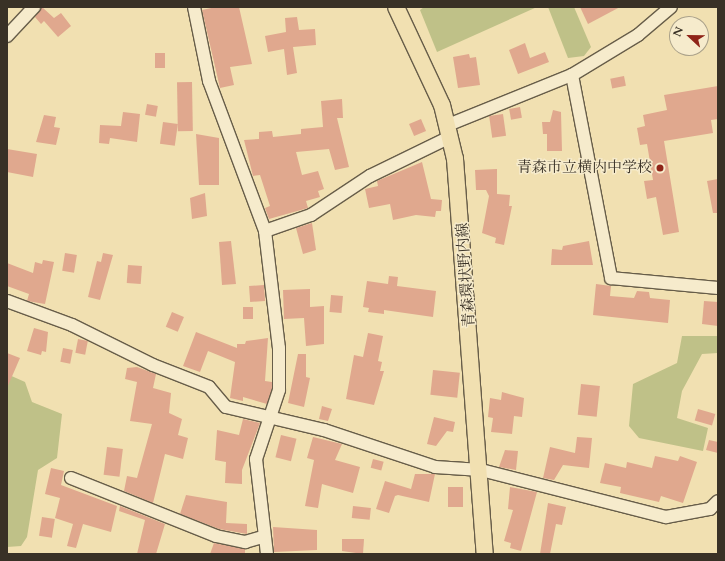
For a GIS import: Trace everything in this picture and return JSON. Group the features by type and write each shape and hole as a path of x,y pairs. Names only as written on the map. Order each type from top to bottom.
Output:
{"main road":[{"name":"青森環状野内線","path":"396,7 428,71 449,131 461,212 481,470 485,554"}],"street":[{"path":"7,36 34,7"},
{"path":"194,7 209,81 265,231 279,348 279,390 256,459 262,537 267,554"},
{"path":"265,231 311,215 370,176 449,131 572,75 638,35 671,7"},
{"path":"572,75 611,278 718,288"},
{"path":"7,301 72,325 153,365 209,386 226,407 324,430 434,467 481,470 666,517 710,509 718,501"},
{"path":"71,478 216,536 245,542 262,537"}],"green space":[{"path":"424,7 537,7 437,52 420,10"},
{"path":"548,7 574,7 591,47 584,56 568,58"},
{"path":"682,336 718,336 718,353 702,354 682,391 677,418 708,428 703,451 639,438 629,426 633,384 677,363"},
{"path":"7,374 25,382 32,402 62,414 57,458 38,470 27,537 21,546 7,547"}],"building":[{"path":"42,7 54,18 61,13 71,26 58,37 44,21 41,24 35,17"},
{"path":"216,7 239,7 252,64 230,67 234,85 220,88 202,10"},
{"path":"580,7 620,7 588,24"},
{"path":"297,17 299,30 315,29 316,45 293,47 297,73 287,75 284,49 268,52 265,36 286,32 285,18"},
{"path":"525,43 530,58 545,52 549,62 518,74 509,50"},
{"path":"155,53 165,53 165,68 155,68"},
{"path":"469,54 470,58 476,57 480,85 458,88 453,57"},
{"path":"624,76 626,86 612,88 610,79"},
{"path":"177,82 192,82 193,131 178,131"},
{"path":"718,86 718,119 711,120 713,133 664,141 679,232 663,235 656,197 647,199 644,181 653,180 647,144 640,145 637,128 645,126 643,115 667,110 664,95"},
{"path":"342,99 343,118 337,118 349,167 335,170 329,149 296,152 302,175 318,171 324,189 318,191 320,197 306,201 308,208 269,219 265,208 270,206 260,175 253,176 244,140 259,139 259,132 272,131 273,137 301,134 301,129 323,127 321,101"},
{"path":"147,104 158,106 156,117 145,115"},
{"path":"520,107 522,118 511,120 509,109"},
{"path":"553,110 561,112 562,151 547,151 547,134 543,134 542,122 550,122"},
{"path":"123,112 140,114 137,142 110,138 109,144 99,143 100,125 121,126"},
{"path":"503,114 506,136 492,138 489,116"},
{"path":"44,115 56,117 54,127 60,128 56,145 36,142"},
{"path":"421,119 426,131 414,136 409,124"},
{"path":"163,122 178,124 175,146 160,144"},
{"path":"196,134 219,138 219,185 199,185"},
{"path":"7,149 37,154 33,177 7,172"},
{"path":"422,162 431,199 442,200 441,211 436,211 435,217 416,215 393,220 390,204 369,208 365,189 378,186 377,181"},
{"path":"497,169 497,194 510,195 509,206 512,206 504,245 495,243 496,238 482,233 489,196 486,190 476,190 475,170"},
{"path":"718,179 718,213 713,213 707,181"},
{"path":"205,193 207,216 192,219 190,198"},
{"path":"312,223 316,250 303,254 296,228"},
{"path":"231,241 236,284 222,285 219,242"},
{"path":"589,241 593,265 551,265 552,249 562,250 563,246"},
{"path":"65,253 77,255 74,273 62,271"},
{"path":"103,253 113,255 100,300 88,297 97,261 101,262"},
{"path":"43,260 54,262 45,304 27,301 29,294 7,286 7,263 33,273 35,262 42,264"},
{"path":"128,265 142,266 141,284 127,283"},
{"path":"389,276 398,277 397,286 436,291 433,317 384,310 384,314 368,312 369,308 363,307 367,281 388,284"},
{"path":"596,284 611,286 610,296 634,298 637,291 649,292 650,298 670,300 668,323 593,315"},
{"path":"264,285 265,301 250,302 249,286"},
{"path":"310,289 310,307 324,306 324,344 306,346 304,318 284,319 283,290"},
{"path":"331,295 343,296 341,313 330,312"},
{"path":"704,301 718,302 718,326 702,324"},
{"path":"243,307 253,307 253,319 243,319"},
{"path":"172,312 184,317 178,332 166,327"},
{"path":"34,328 48,332 46,352 42,351 41,355 27,351"},
{"path":"196,332 237,348 237,344 245,344 246,341 268,338 265,381 272,382 272,389 267,404 243,397 243,401 230,398 235,362 208,351 200,372 183,366"},
{"path":"368,333 383,336 378,361 382,362 380,371 384,371 374,405 346,399 354,355 363,357"},
{"path":"78,339 88,341 85,355 75,353"},
{"path":"63,348 73,350 70,364 60,362"},
{"path":"7,353 20,358 7,388"},
{"path":"298,354 306,354 306,377 310,378 304,407 288,403"},
{"path":"137,367 156,374 153,388 171,393 169,413 182,419 178,435 188,438 183,459 165,454 153,503 124,491 127,476 137,478 152,424 130,421 137,382 125,379 127,368"},
{"path":"433,370 460,373 457,398 430,395"},
{"path":"581,384 600,386 597,417 578,415"},
{"path":"502,392 524,398 522,417 514,416 512,434 491,432 493,418 488,417 490,398 501,400"},
{"path":"322,406 332,409 328,421 319,419"},
{"path":"698,409 715,414 712,425 695,421"},
{"path":"434,417 455,422 453,432 447,431 436,446 427,444"},
{"path":"243,419 260,423 242,470 242,484 225,483 226,462 215,460 217,430 239,435"},
{"path":"281,435 297,439 291,461 275,457"},
{"path":"313,437 342,444 335,460 360,467 353,493 322,484 318,508 305,506 314,460 307,458"},
{"path":"577,437 592,438 589,468 563,465 554,480 543,478 550,447 575,453"},
{"path":"709,440 718,442 718,453 706,450"},
{"path":"107,447 123,449 119,477 104,475"},
{"path":"505,450 518,451 516,470 499,467"},
{"path":"655,456 678,461 680,456 697,462 683,503 661,496 659,502 620,493 621,487 600,483 605,463 626,468 627,462 652,468"},
{"path":"373,459 384,462 381,471 371,468"},
{"path":"51,468 64,471 61,485 117,506 111,532 83,524 76,548 67,546 73,524 55,518 60,498 45,494"},
{"path":"415,474 435,474 429,502 398,495 395,496 389,513 376,509 385,481 411,489"},
{"path":"448,487 463,487 463,507 448,507"},
{"path":"510,487 537,492 521,551 510,548 511,543 504,541 513,510 508,509"},
{"path":"186,495 227,502 226,523 247,524 247,534 219,529 180,514"},
{"path":"548,503 566,507 562,525 556,524 550,554 540,554"},
{"path":"120,506 165,524 156,554 137,554 145,520 119,511"},
{"path":"353,506 371,508 370,520 352,518"},
{"path":"42,517 55,519 52,538 39,536"},
{"path":"273,527 317,530 317,550 274,552"},
{"path":"342,539 364,539 363,554 342,551"},
{"path":"214,543 245,549 245,554 210,554"}],"place":[{"name":"青森市立横内中学校","path":"660,168"}]}
